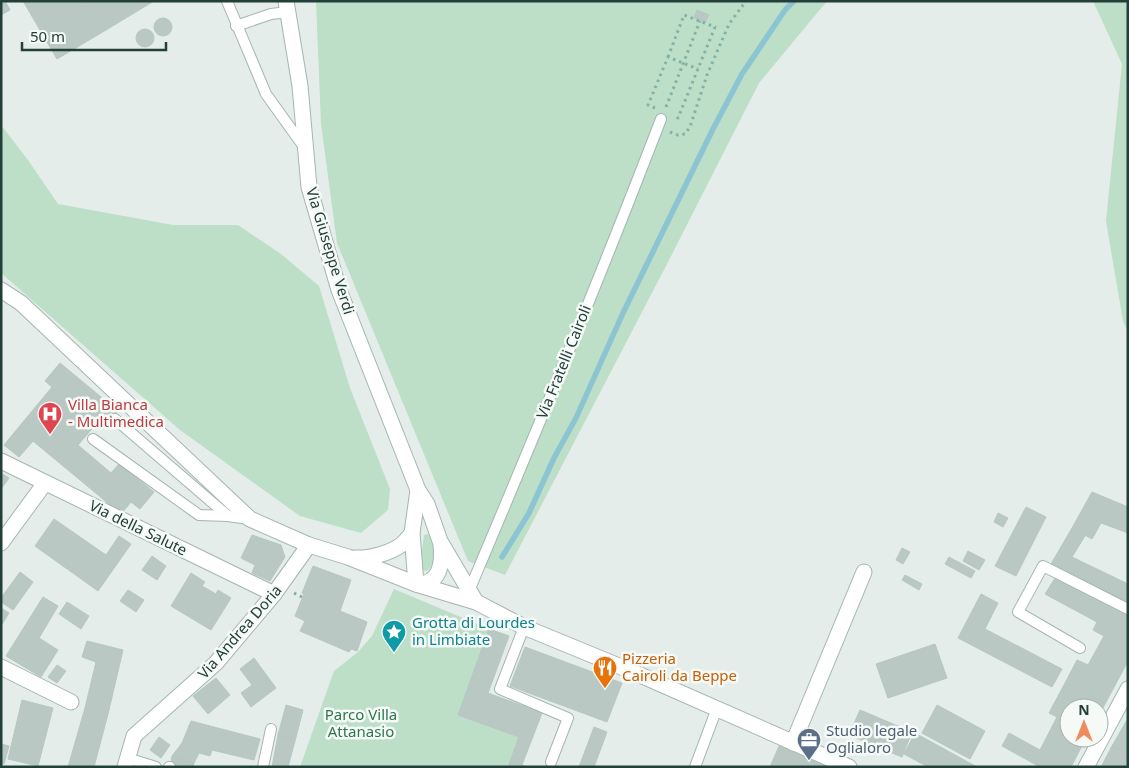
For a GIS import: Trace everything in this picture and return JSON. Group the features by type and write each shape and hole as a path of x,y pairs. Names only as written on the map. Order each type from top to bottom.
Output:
{"street":[{"name":"Via Giuseppe Verdi","path":"287,7 300,86 309,187 339,290 418,490 427,504 440,541 442,554 439,572 426,584 416,584 412,533 418,490"},
{"path":"1,290 21,303 250,519 309,545 348,557 416,584 472,596 524,627 717,708 849,767"},
{"name":"Via della Salute","path":"1,461 274,594"},
{"path":"1,543 45,483"},
{"path":"348,557 360,558 382,554 401,545 412,533"},
{"name":"Via Giuseppe Verdi","path":"440,541 472,596"},
{"name":"Via Andrea Doria","path":"126,762 134,736 216,663 274,594 309,545"},
{"path":"794,743 864,572"},
{"path":"1,666 71,702"},
{"path":"1086,767 1128,690"}],"lane":[{"path":"227,1 266,94 306,150"},
{"path":"236,26 287,7"},
{"name":"Via Fratelli Cairoli","path":"472,596 515,483 661,119"},
{"path":"115,419 228,516"},
{"path":"93,439 200,515 250,519"},
{"path":"1080,648 1018,612 1043,566 1128,609"},
{"path":"524,627 500,689 568,718 550,762"},
{"path":"695,767 717,708"},
{"path":"263,767 271,729"},
{"name":"Via Andrea Doria","path":"126,762 156,767"}],"path":[{"path":"661,119 678,118 715,27 684,15 648,105 661,119 678,135 685,134 690,127 707,75 729,24 739,13 746,1"},
{"path":"661,119 700,21"},
{"path":"668,57 698,69"}],"green space":[{"path":"316,1 827,1 759,83 505,575 468,561 337,243 321,124"},
{"path":"1093,1 1128,1 1128,332 1123,321 1106,221 1122,64"},
{"path":"1,125 58,204 173,225 238,225 281,254 319,286 350,388 390,489 388,510 361,533 300,516 180,430 1,273"},
{"path":"428,534 435,553 431,567 427,571 422,570 420,564 424,535"},
{"name":"Parco Villa Attanasio","path":"394,589 489,629 458,715 519,737 508,767 300,767 334,671 358,652 372,636"}],"building":[{"path":"1,1 5,1 10,10 1,15"},
{"path":"23,1 81,1 101,33 57,59"},
{"path":"81,1 154,1 101,33"},
{"path":"697,10 709,15 705,22 694,18"},
{"path":"159,18 167,18 172,23 170,34 159,36 154,31 154,23"},
{"path":"145,29 152,31 154,38 152,45 145,47 138,45 136,38 138,31"},
{"name":"Villa Bianca - Multimedica","path":"60,363 118,411 104,429 97,423 78,445 111,473 119,464 154,492 140,509 131,502 121,514 33,441 19,457 4,445 52,387 45,381"},
{"path":"1,473 9,478 1,489"},
{"path":"1092,492 1128,507 1128,533 1101,523 1092,539 1072,528"},
{"path":"1026,507 1046,517 1016,576 995,566"},
{"path":"998,513 1008,518 1003,527 994,522"},
{"path":"54,519 106,555 119,536 131,544 98,591 35,546"},
{"path":"1072,528 1085,536 1072,557 1128,584 1120,599 1051,564"},
{"path":"252,535 281,545 285,557 270,581 252,573 255,565 241,558"},
{"path":"902,548 910,552 903,564 896,560"},
{"path":"968,551 985,560 979,570 963,561"},
{"path":"152,556 166,566 157,580 142,570"},
{"path":"949,557 975,571 971,578 945,564"},
{"path":"313,566 351,580 340,611 367,622 357,651 351,649 349,652 300,631 305,621 295,616"},
{"path":"20,572 33,582 13,610 1,602 1,598"},
{"path":"191,573 205,582 202,586 216,594 218,590 231,598 211,630 171,606"},
{"path":"905,575 922,584 919,590 902,580"},
{"path":"1057,575 1128,613 1128,661 1108,698 1094,698 1065,683 1077,660 1088,665 1104,636 1093,630 1097,622 1045,594"},
{"path":"1128,586 1128,603 1120,599"},
{"path":"128,590 144,600 136,612 120,601"},
{"path":"981,594 998,603 985,629 1062,669 1052,687 958,638"},
{"path":"43,597 58,606 39,638 58,650 41,677 6,656"},
{"path":"67,602 89,616 81,629 59,614"},
{"path":"1,608 9,613 1,626"},
{"path":"489,629 509,636 488,693 542,713 522,765 527,767 508,767 519,737 458,715"},
{"path":"87,641 123,650 108,714 85,708 96,662 82,657"},
{"path":"935,644 947,678 888,698 876,664"},
{"path":"525,647 622,683 607,722 510,686"},
{"path":"254,658 276,688 251,707 241,693 252,685 240,669"},
{"path":"57,665 66,671 57,683 48,677"},
{"path":"216,678 230,695 208,714 193,696"},
{"path":"1065,683 1094,698 1059,698 1059,748 1081,748 1071,767 1040,767 1002,746 1009,733 1040,750 1057,717 1049,713"},
{"path":"22,700 53,708 38,766 8,759"},
{"path":"286,705 303,710 295,741 278,735"},
{"path":"937,705 985,731 970,759 922,733"},
{"path":"85,708 108,714 94,767 68,767"},
{"path":"860,710 912,732 902,757 849,735"},
{"path":"1128,720 1128,755 1112,746"},
{"path":"191,721 260,739 254,760 212,750 210,756 199,753 194,763 172,756 182,743"},
{"path":"594,727 607,732 594,767 579,767"},
{"path":"915,733 977,767 928,767 904,754"},
{"path":"278,735 295,741 288,767 272,767"},
{"path":"159,737 170,745 161,758 150,750"},
{"path":"1,744 9,746 4,764 1,763"},
{"path":"779,746 828,767 770,767"},
{"path":"1112,746 1128,755 1128,767 1101,767"},
{"path":"172,756 194,763 193,767 170,767"}],"waterway":[{"path":"502,557 529,513 554,458 576,418 623,313 713,129 742,74 785,10 794,1"}],"place":[{"name":"Villa Bianca - Multimedica","path":"50,435"},
{"name":"Grotta di Lourdes in Limbiate","path":"394,653"},
{"name":"Pizzeria Cairoli da Beppe","path":"605,689"},
{"name":"Studio legale Oglialoro","path":"809,761"}]}
